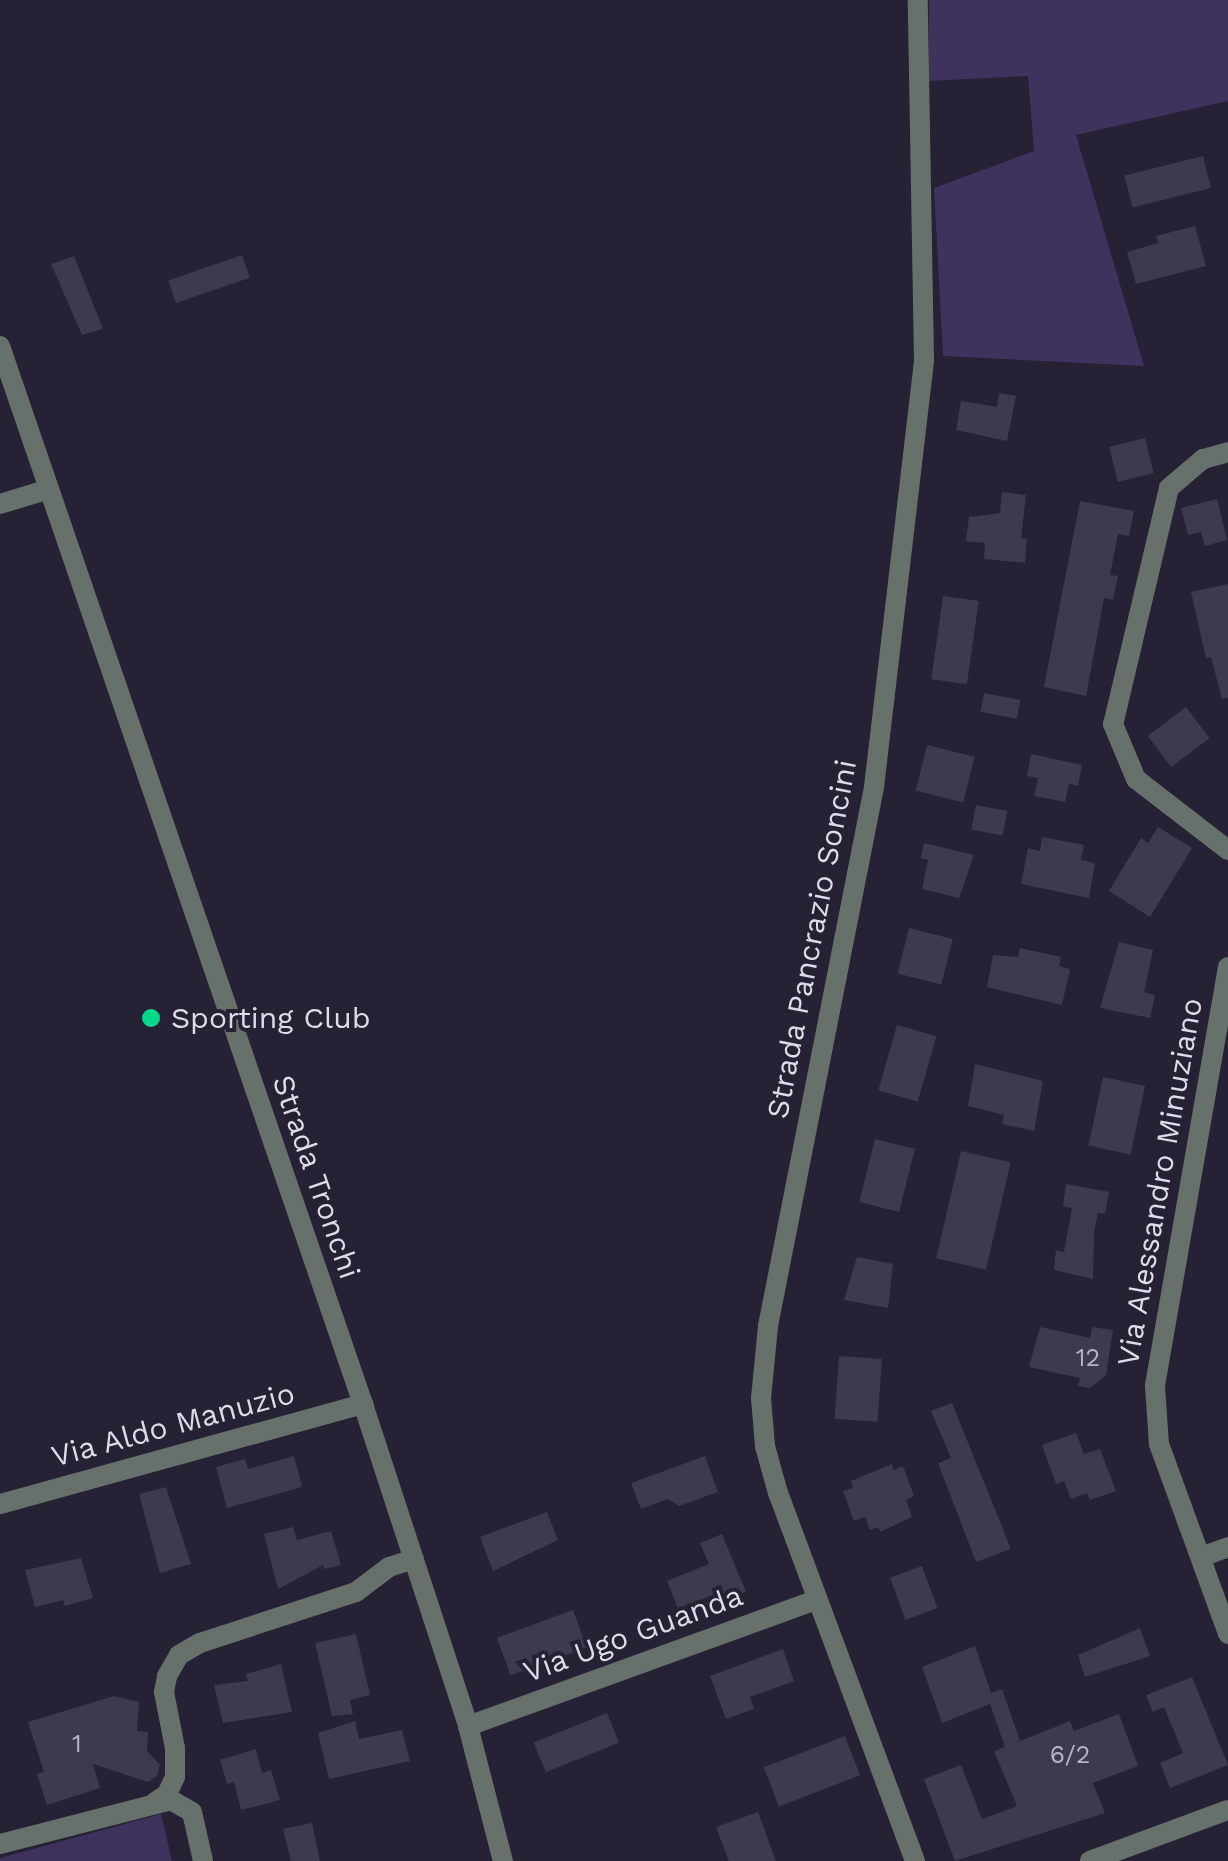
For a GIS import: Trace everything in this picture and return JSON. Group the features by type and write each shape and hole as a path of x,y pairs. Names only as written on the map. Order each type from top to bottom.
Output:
{"street":[{"name":"Strada Pancrazio Soncini","path":"915,1861 771,1470 762,1422 761,1373 874,787 924,360 918,0"},
{"name":"Strada Tronchi","path":"0,346 363,1404 468,1726 503,1861"},
{"path":"1228,452 1203,459 1169,488 1113,724 1136,779 1228,850"},
{"path":"0,504 49,489"},
{"name":"Via Alessandro Minuziano","path":"1228,967 1155,1386 1159,1444 1228,1634"},
{"name":"Via Aldo Manuzio","path":"0,1504 363,1404"},
{"path":"1201,1557 1228,1547"},
{"path":"155,1802 167,1794 174,1781 175,1748 165,1684 174,1661 186,1650 350,1594 389,1567 414,1558"},
{"name":"Via Ugo Guanda","path":"468,1726 817,1600"},
{"path":"175,1748 185,1763 202,1861"},
{"path":"0,1821 3,1843 155,1802 181,1803 193,1816"},
{"path":"1090,1861 1118,1856 1228,1810"}],"shaded area":[{"path":"929,0 1228,0 1228,101 1076,135 1144,366 943,356 934,188 1034,151 1028,76 929,81"},
{"path":"161,1814 172,1861 0,1861 0,1858"}],"building":[{"path":"1203,156 1211,188 1132,208 1124,176"},
{"path":"1195,226 1206,266 1136,284 1127,252 1158,243 1156,236"},
{"path":"242,255 250,278 176,303 168,280"},
{"path":"74,256 103,329 82,335 51,264"},
{"path":"999,393 1016,396 1007,441 956,430 961,401 997,407"},
{"path":"1145,438 1154,473 1118,482 1109,447"},
{"path":"1002,492 1026,495 1021,538 1027,539 1025,563 984,559 985,543 966,541 969,517 1000,513"},
{"path":"1217,499 1227,540 1205,546 1201,532 1188,535 1181,508"},
{"path":"1080,501 1134,511 1129,536 1118,534 1110,575 1118,576 1113,600 1104,598 1086,696 1044,687"},
{"path":"1228,584 1228,698 1222,699 1211,657 1206,658 1191,592"},
{"path":"943,596 979,601 967,684 931,679"},
{"path":"984,693 1020,700 1017,719 980,712"},
{"path":"1186,707 1209,738 1171,767 1148,736"},
{"path":"927,745 975,757 963,802 916,791"},
{"path":"1031,754 1082,765 1078,786 1069,784 1065,802 1034,796 1038,778 1027,776"},
{"path":"976,805 1007,811 1003,836 971,830"},
{"path":"1158,827 1192,848 1150,917 1109,891 1141,838 1148,843"},
{"path":"1042,837 1084,845 1081,860 1095,863 1089,898 1021,884 1028,848 1040,851"},
{"path":"924,843 974,855 959,898 922,889 928,860 921,858"},
{"path":"909,928 953,939 941,984 898,974"},
{"path":"1119,942 1153,950 1144,992 1155,995 1150,1018 1100,1008"},
{"path":"1020,948 1061,957 1059,966 1070,969 1062,1005 987,987 993,955 1018,957"},
{"path":"897,1025 936,1036 918,1102 878,1090"},
{"path":"975,1064 1043,1081 1034,1131 1002,1124 1004,1115 968,1106"},
{"path":"1103,1077 1145,1086 1131,1154 1088,1145"},
{"path":"875,1139 915,1149 899,1212 859,1202"},
{"path":"961,1151 1011,1162 986,1270 936,1258"},
{"path":"1066,1184 1109,1192 1105,1214 1098,1213 1094,1233 1093,1279 1054,1270 1056,1250 1064,1252 1072,1208 1063,1206"},
{"path":"857,1257 893,1264 888,1308 844,1300"},
{"path":"1040,1327 1090,1338 1092,1327 1113,1330 1106,1375 1090,1388 1078,1386 1080,1378 1029,1367"},
{"path":"839,1356 882,1359 878,1422 835,1419"},
{"path":"952,1403 1011,1549 976,1562 938,1463 951,1458 931,1411"},
{"path":"1076,1433 1084,1454 1100,1449 1116,1491 1090,1500 1087,1493 1071,1499 1064,1481 1056,1484 1042,1445"},
{"path":"294,1456 302,1487 227,1508 216,1467 245,1459 248,1469"},
{"path":"705,1456 718,1492 679,1506 668,1499 641,1509 631,1483"},
{"path":"892,1464 894,1470 903,1466 914,1496 906,1500 912,1517 880,1532 879,1527 870,1530 865,1517 854,1521 843,1491 853,1488 851,1481"},
{"path":"166,1487 191,1564 160,1573 139,1494"},
{"path":"547,1512 558,1540 493,1571 480,1537"},
{"path":"293,1527 297,1540 331,1531 341,1565 324,1569 323,1565 278,1589 264,1534"},
{"path":"722,1534 746,1592 713,1604 710,1596 678,1609 667,1581 709,1564 700,1543"},
{"path":"81,1558 93,1598 65,1606 63,1600 35,1607 25,1570"},
{"path":"922,1566 937,1608 905,1620 890,1578"},
{"path":"573,1610 587,1648 511,1675 497,1638"},
{"path":"1140,1628 1150,1656 1085,1677 1078,1655"},
{"path":"356,1634 370,1695 350,1700 353,1714 332,1716 315,1643"},
{"path":"975,1646 991,1693 1002,1689 1020,1741 1070,1721 1074,1731 1119,1714 1138,1766 1093,1783 1105,1813 955,1861 924,1779 961,1765 982,1819 1017,1806 994,1751 1005,1747 990,1704 942,1723 922,1667"},
{"path":"783,1649 794,1681 750,1697 754,1709 726,1719 710,1676"},
{"path":"281,1664 292,1712 223,1723 214,1685 248,1681 246,1674"},
{"path":"1192,1677 1228,1765 1170,1788 1160,1763 1183,1753 1164,1707 1153,1712 1146,1695"},
{"path":"114,1696 139,1702 137,1731 148,1732 147,1751 160,1765 157,1776 148,1782 93,1764 100,1788 47,1805 37,1774 44,1772 28,1722"},
{"path":"607,1713 619,1743 546,1772 534,1743"},
{"path":"355,1721 359,1739 402,1730 410,1761 329,1779 318,1733"},
{"path":"845,1736 860,1775 779,1806 764,1767"},
{"path":"256,1749 262,1773 271,1770 280,1800 241,1810 234,1782 227,1784 220,1760"},
{"path":"758,1812 776,1861 729,1861 716,1827"},
{"path":"312,1823 320,1861 291,1861 283,1829"}],"place":[{"name":"Sporting Club","path":"151,1018"}]}
